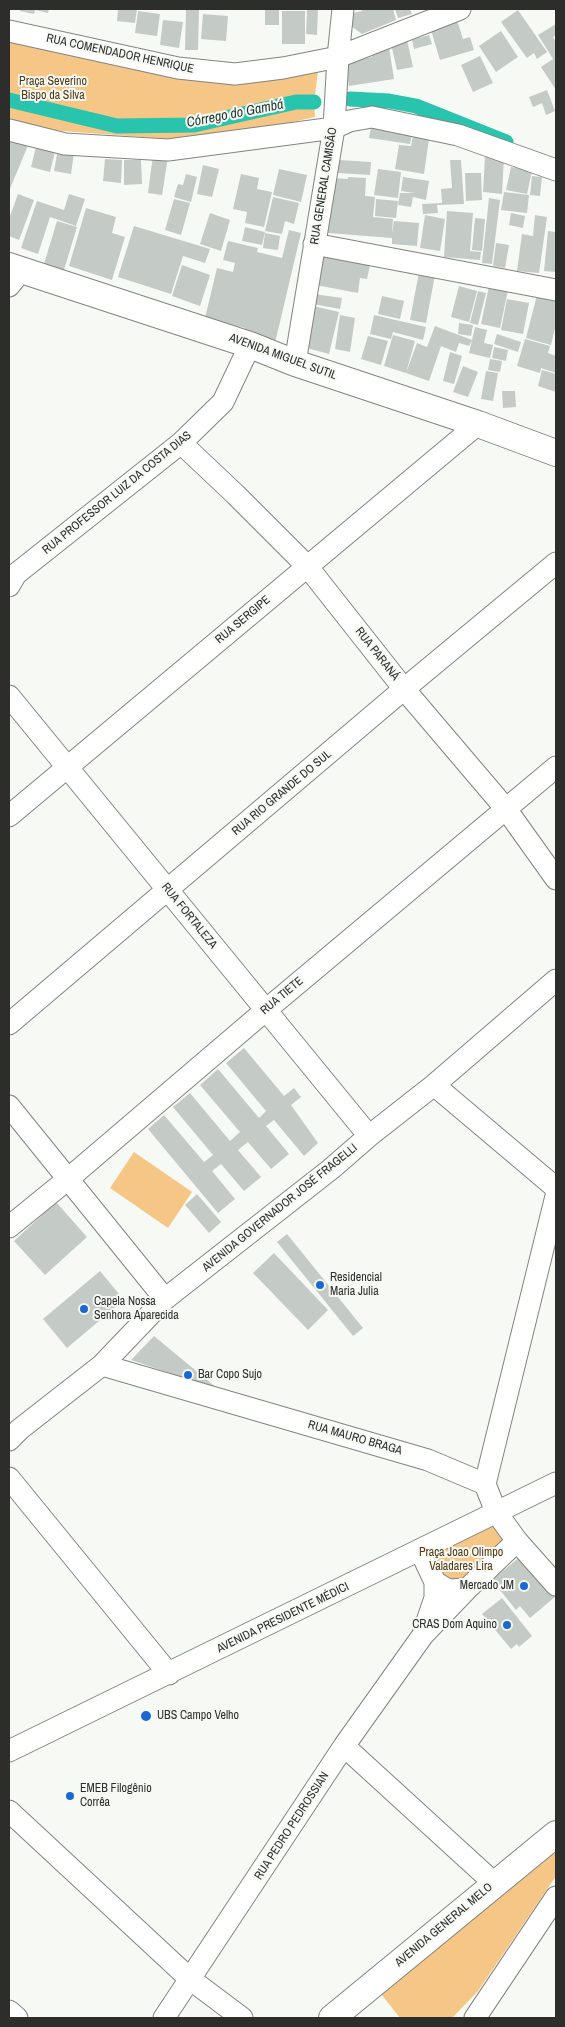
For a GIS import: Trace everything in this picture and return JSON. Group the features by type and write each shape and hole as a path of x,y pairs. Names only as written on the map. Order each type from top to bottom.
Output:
{"main road":[{"name":"AVENIDA MIGUEL SUTIL","path":"13,274 250,344 294,363 478,424 556,453"},
{"name":"AVENIDA GENERAL MELO","path":"332,2018 556,1834"}],"street":[{"name":"RUA GENERAL CAMISÃO","path":"294,363 334,128 343,9"},
{"name":"RUA COMENDADOR HENRIQUE","path":"9,31 178,68 235,74 284,68 338,58 460,9"},
{"path":"9,130 65,144 168,150 334,128 349,121 372,117 458,135 556,170"},
{"path":"314,244 556,290"},
{"name":"RUA PROFESSOR LUIZ DA COSTA DIAS","path":"11,576 181,443 223,402 250,344"},
{"name":"RUA SERGIPE","path":"9,816 478,424"},
{"name":"RUA PARANÁ","path":"181,443 307,566 404,689 506,809 556,879"},
{"name":"RUA RIO GRANDE DO SUL","path":"9,1024 404,689 556,563"},
{"name":"RUA FORTALEZA","path":"9,696 369,1136"},
{"name":"RUA TIETE","path":"9,1227 556,767"},
{"name":"AVENIDA GOVERNADOR JOSÉ FRAGELLI","path":"9,1440 20,1429 102,1365 165,1298 331,1169 369,1136 434,1085 556,980"},
{"path":"434,1085 556,1188"},
{"path":"9,1106 165,1298"},
{"path":"556,1196 485,1484 496,1512 517,1541 556,1585"},
{"name":"RUA MAURO BRAGA","path":"102,1365 428,1460 485,1484"},
{"path":"9,1478 169,1674"},
{"name":"AVENIDA PRESIDENTE MÉDICI","path":"9,1751 169,1674 556,1482"},
{"name":"RUA PEDRO PEDROSSIAN","path":"164,2018 344,1746 423,1635 517,1541"},
{"path":"420,1550 435,1582 448,1590 467,1589"},
{"name":"RUA PEDRO PEDROSSIAN","path":"423,1635 435,1598 435,1582"},
{"path":"344,1746 494,1883"},
{"path":"9,1811 190,1979 242,2018"},
{"path":"475,2018 556,1897"},
{"path":"9,2011 17,2018"}],"green space":[{"name":"Praça Severino Bispo da Silva","path":"9,38 177,75 318,71 314,102 315,117 274,126 169,139 62,131 14,123 9,121"},
{"path":"134,1152 192,1192 168,1228 110,1188"},
{"name":"Praça Joao Olimpo Valadares Lira","path":"492,1523 508,1537 433,1617 429,1552"},
{"path":"556,1844 556,1876 478,1991 452,2018 400,2018 378,1990"}],"building":[{"path":"20,9 49,9 48,13 35,10 34,14 20,11"},
{"path":"118,9 137,9 135,23 117,21"},
{"path":"186,9 199,9 198,50 185,50"},
{"path":"265,9 279,9 279,25 265,25"},
{"path":"307,9 318,9 317,35 306,34"},
{"path":"362,9 393,9 396,20 362,34 351,26 353,13 362,11"},
{"path":"395,9 410,9 412,14 398,18"},
{"path":"518,10 547,52 537,59 534,53 527,58 501,22"},
{"path":"138,11 160,14 157,36 135,33"},
{"path":"282,11 305,11 305,44 282,44"},
{"path":"203,14 228,16 226,41 201,39"},
{"path":"163,20 183,22 179,48 160,45"},
{"path":"457,20 463,39 470,37 474,50 440,60 430,27"},
{"path":"556,24 556,35 553,37 556,42 556,90 541,67 553,59 538,35"},
{"path":"501,31 518,57 496,72 479,46"},
{"path":"429,35 432,44 414,49 412,40"},
{"path":"407,40 413,67 397,70 391,44"},
{"path":"389,47 394,79 349,86 345,62 372,57 371,50"},
{"path":"480,56 493,83 473,92 461,65"},
{"path":"547,90 555,111 546,115 542,103 533,107 529,97"},
{"path":"372,122 413,128 410,144 369,138"},
{"path":"9,134 29,143 9,191"},
{"path":"413,136 429,139 424,174 395,169 399,145 411,146"},
{"path":"37,143 56,148 50,172 31,167"},
{"path":"59,143 75,146 71,174 54,171"},
{"path":"153,155 168,157 162,195 148,193"},
{"path":"485,156 504,157 502,194 483,192"},
{"path":"105,159 122,160 121,183 103,181"},
{"path":"124,160 141,160 142,184 124,185"},
{"path":"339,160 371,162 370,175 338,173"},
{"path":"450,160 461,160 464,204 437,205 438,213 423,214 422,204 442,203 441,189 452,188"},
{"path":"203,165 219,169 212,197 197,194"},
{"path":"511,167 532,171 527,194 506,190"},
{"path":"279,169 307,175 301,202 273,195"},
{"path":"378,169 401,172 398,198 374,195"},
{"path":"465,173 481,173 482,200 466,201"},
{"path":"186,174 197,177 191,202 174,197 178,184 183,185"},
{"path":"241,174 259,178 257,189 272,192 264,227 245,223 247,212 233,209"},
{"path":"532,176 542,177 540,196 530,195"},
{"path":"348,177 366,178 365,196 375,197 373,217 393,219 392,234 394,221 419,223 417,246 392,244 392,238 328,233 332,178 348,179"},
{"path":"403,177 429,181 426,200 413,197 411,207 398,205 400,193 414,193 401,191"},
{"path":"504,192 529,195 527,213 501,210"},
{"path":"18,194 34,200 19,240 9,236 9,219"},
{"path":"69,194 85,199 76,226 50,217 38,254 21,248 37,201 64,210"},
{"path":"273,197 299,203 294,224 285,221 282,234 265,231"},
{"path":"489,198 500,200 492,264 482,263"},
{"path":"174,199 190,203 181,235 165,230"},
{"path":"376,199 398,201 396,218 375,216"},
{"path":"86,208 116,217 112,233 125,237 112,280 69,266"},
{"path":"447,211 473,213 470,251 481,252 480,260 444,257"},
{"path":"210,213 230,220 221,251 200,244"},
{"path":"511,213 525,216 523,228 509,225"},
{"path":"425,215 445,219 440,251 420,248"},
{"path":"535,215 547,217 539,273 517,271 522,234 533,236"},
{"path":"475,218 485,219 482,251 472,250"},
{"path":"57,221 77,227 64,270 44,264"},
{"path":"134,226 210,249 205,263 183,256 171,294 118,277"},
{"path":"245,227 265,232 262,245 242,241"},
{"path":"289,230 301,233 275,343 243,335 245,328 205,318 217,268 233,272 235,263 223,260 228,241 258,248 257,252 282,258"},
{"path":"548,231 556,232 556,272 544,271"},
{"path":"265,233 280,236 278,250 263,248"},
{"path":"496,243 509,245 505,268 493,266"},
{"path":"322,252 371,261 367,279 360,278 358,293 316,285"},
{"path":"182,265 210,275 200,306 172,296"},
{"path":"419,272 435,275 426,323 410,320"},
{"path":"459,286 477,291 469,322 451,317"},
{"path":"489,286 508,290 500,328 481,324"},
{"path":"478,291 486,293 478,325 470,323"},
{"path":"314,294 342,298 340,309 313,304"},
{"path":"537,295 556,300 556,324 551,345 526,338"},
{"path":"382,296 404,301 400,319 378,314"},
{"path":"507,299 529,303 523,334 501,330"},
{"path":"313,306 339,312 329,354 303,347"},
{"path":"340,315 355,318 350,352 335,349"},
{"path":"374,315 426,327 423,340 393,332 391,339 370,334"},
{"path":"459,323 473,325 471,336 458,334"},
{"path":"435,326 472,340 469,346 459,343 456,352 441,346 429,381 406,373 417,343 427,347"},
{"path":"475,327 487,330 484,343 493,345 490,358 469,353"},
{"path":"497,334 521,342 518,352 494,344"},
{"path":"393,335 415,341 406,373 384,366"},
{"path":"368,336 388,341 381,365 361,359"},
{"path":"525,339 550,346 548,353 556,356 556,373 541,368 540,373 517,366"},
{"path":"494,347 508,350 506,361 492,358"},
{"path":"450,352 462,356 454,384 443,381"},
{"path":"490,359 502,361 500,372 488,370"},
{"path":"463,366 478,372 468,397 453,392"},
{"path":"542,370 556,374 556,392 538,386"},
{"path":"486,371 498,373 493,401 481,399"},
{"path":"502,391 515,391 516,407 503,408"},
{"path":"244,1048 284,1096 294,1088 301,1097 291,1105 318,1143 304,1156 274,1120 266,1126 289,1154 271,1169 248,1142 238,1150 261,1177 244,1191 221,1164 212,1171 235,1199 218,1213 148,1129 164,1115 204,1162 213,1155 173,1107 190,1093 230,1141 240,1132 200,1085 218,1069 259,1118 266,1111 226,1063"},
{"path":"197,1194 221,1222 209,1233 185,1205"},
{"path":"56,1202 87,1237 45,1275 14,1241"},
{"name":"Residencial Maria Julia","path":"287,1234 363,1328 353,1336 277,1242"},
{"path":"274,1253 328,1310 308,1330 253,1273"},
{"name":"Capela Nossa Senhora Aparecida","path":"100,1271 124,1300 67,1348 43,1319"},
{"name":"Bar Copo Sujo","path":"154,1336 218,1389 131,1360"},
{"name":"Mercado JM","path":"522,1555 556,1591 556,1596 530,1618 520,1606 516,1610 492,1580"},
{"name":"CRAS Dom Aquino","path":"502,1598 532,1636 519,1647 517,1644 511,1649 482,1614"}],"waterway":[{"name":"Córrego do Gambá","path":"350,99 389,101 416,106 506,142"},
{"name":"Córrego do Gambá","path":"9,100 117,126 194,125 296,102 314,102"}],"place":[{"name":"Residencial Maria Julia","path":"320,1285"},
{"name":"Capela Nossa Senhora Aparecida","path":"84,1309"},
{"name":"Bar Copo Sujo","path":"188,1375"},
{"name":"Mercado JM","path":"524,1586"},
{"name":"CRAS Dom Aquino","path":"507,1625"},
{"name":"UBS Campo Velho","path":"146,1716"},
{"name":"EMEB Filogênio Corrêa","path":"70,1796"}]}
